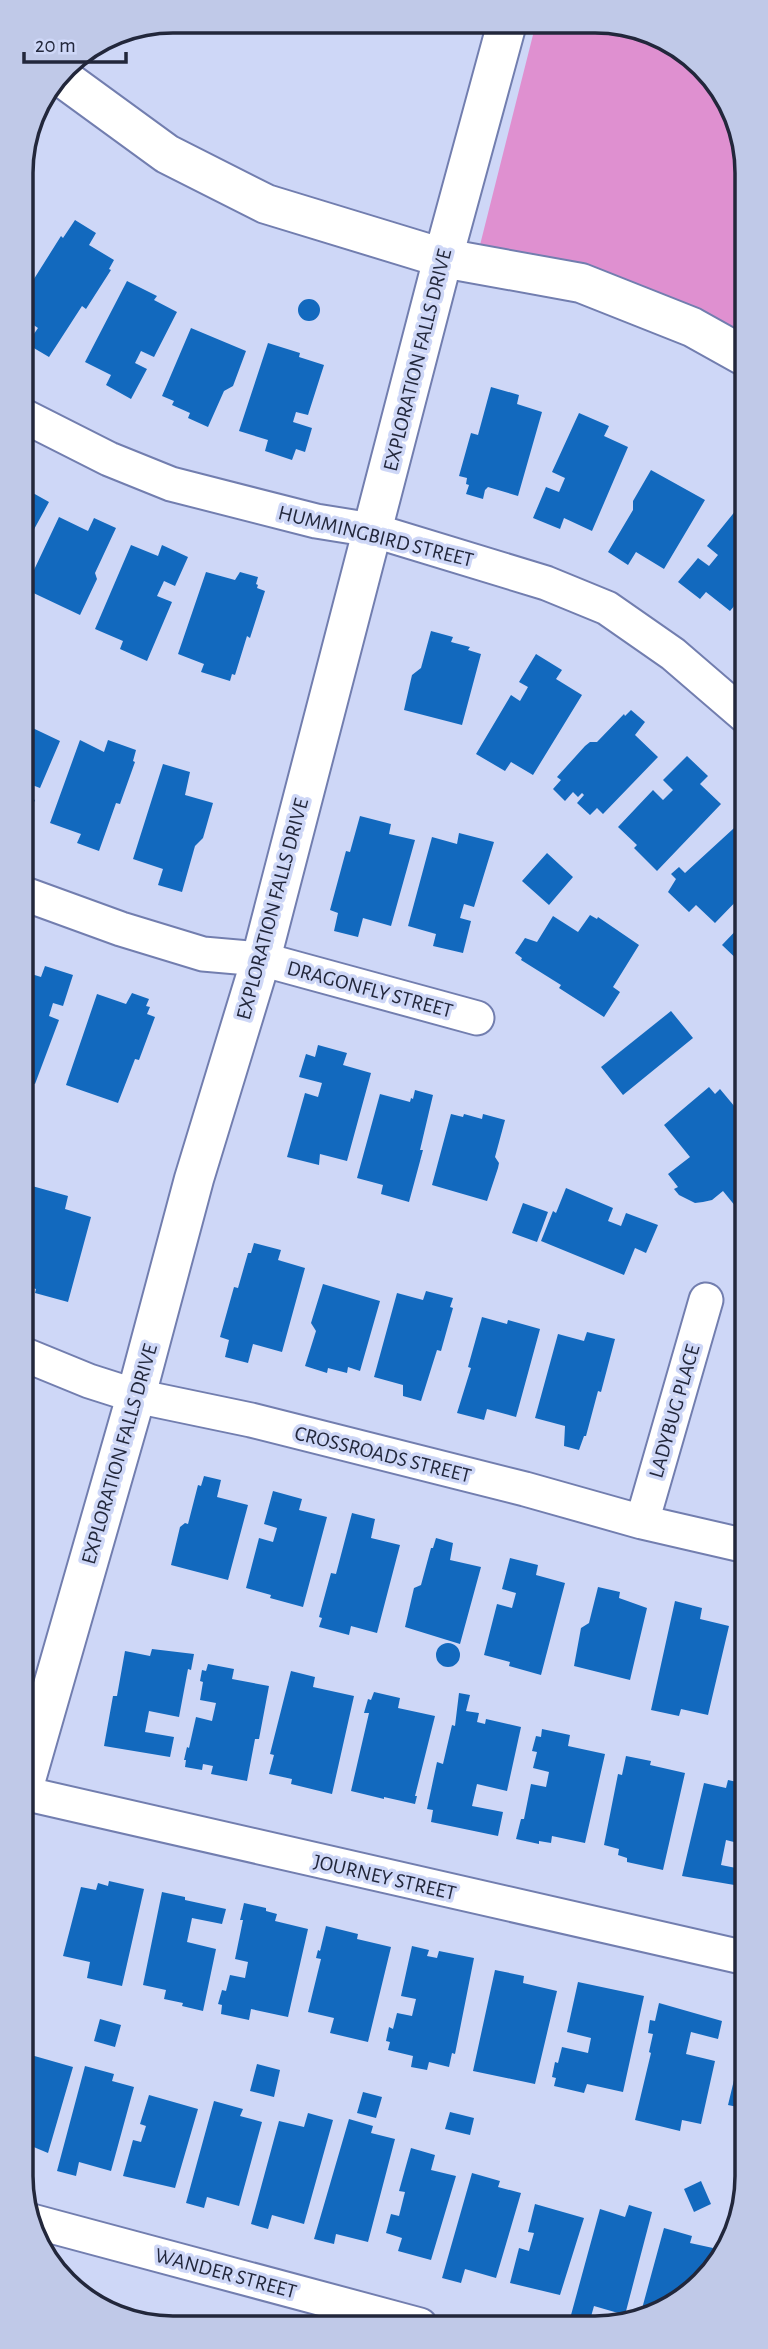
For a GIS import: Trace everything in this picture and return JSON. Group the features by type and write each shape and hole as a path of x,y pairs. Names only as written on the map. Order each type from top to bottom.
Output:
{"street":[{"name":"EXPLORATION FALLS DRIVE","path":"33,1756 136,1396 194,1179 261,959 504,33"},
{"path":"68,82 167,154 266,204 443,258 581,283 692,327 735,351"},
{"name":"HUMMINGBIRD STREET","path":"34,421 109,459 171,484 316,521 372,530 523,575 607,608 673,654 735,707"},
{"name":"DRAGONFLY STREET","path":"34,897 121,929 203,954 261,959 477,1018"},
{"name":"LADYBUG PLACE","path":"642,1522 706,1300"},
{"name":"CROSSROADS STREET","path":"33,1358 89,1381 136,1396 263,1423 524,1489 642,1522 734,1543"},
{"name":"JOURNEY STREET","path":"33,1794 734,1955"},
{"name":"WANDER STREET","path":"42,2223 387,2316"}],"shaded area":[{"path":"533,33 594,33 640,41 680,62 706,88 720,111 734,155 735,341 530,259 480,245"}],"building":[{"path":"75,220 96,233 89,245 114,260 109,269 111,270 86,309 82,306 49,357 34,348 34,334 38,328 34,325 34,279 61,236 63,238"},
{"path":"127,281 157,296 154,300 177,312 154,357 141,351 135,363 147,369 131,399 106,385 111,375 85,362"},
{"path":"309,299 317,302 320,310 317,318 309,321 301,318 298,310 301,302"},
{"path":"191,328 246,351 233,386 224,391 208,427 188,418 190,413 172,405 174,401 162,396"},
{"path":"268,343 300,353 299,357 324,365 308,415 296,412 293,422 312,428 305,452 296,449 292,460 265,451 268,440 239,431"},
{"path":"491,387 519,395 517,404 542,412 518,496 488,487 483,499 466,494 469,485 466,484 467,478 459,476 471,433 478,435"},
{"path":"579,413 609,426 604,436 628,447 592,531 564,518 560,529 533,518 546,487 559,492 565,478 552,472"},
{"path":"651,470 705,500 664,569 636,552 628,565 608,552 633,510 633,501"},
{"path":"34,494 49,502 34,530"},
{"path":"735,512 735,605 730,611 706,592 700,599 678,582 698,558 709,566 718,555 707,546"},
{"path":"59,517 88,531 94,518 116,528 95,573 97,579 80,615 34,593 34,570"},
{"path":"131,545 158,556 162,545 188,557 175,586 164,581 157,596 172,602 147,661 120,649 123,641 95,629"},
{"path":"206,572 235,580 240,572 258,577 257,588 265,591 250,638 247,636 235,675 232,674 230,681 201,672 204,664 178,654"},
{"path":"431,631 453,637 451,642 470,647 468,650 481,654 462,725 404,710 412,675 421,668"},
{"path":"536,654 562,670 556,679 582,695 533,775 511,762 505,771 476,754 511,695 520,701 528,687 519,682"},
{"path":"631,710 645,722 635,735 658,757 603,814 597,808 590,815 577,803 584,795 582,793 578,797 573,792 565,801 553,789 561,780 557,777 585,746 590,742 597,742"},
{"path":"34,729 60,741 40,788 34,786"},
{"path":"80,740 104,752 108,740 136,750 135,762 120,804 116,803 99,851 77,843 81,834 50,823"},
{"path":"687,756 708,776 700,784 721,804 657,871 634,848 637,845 618,827 653,790 663,800 673,790 663,780"},
{"path":"163,764 190,772 185,795 213,803 203,838 195,846 182,892 158,885 163,869 133,859"},
{"path":"360,816 391,824 389,834 415,840 391,926 363,918 358,937 334,931 338,913 330,910 346,851 350,852"},
{"path":"735,827 735,903 715,923 696,905 689,912 668,892 676,879 671,874 679,867 685,873"},
{"path":"459,833 494,842 474,907 464,904 460,918 471,921 463,953 433,946 436,934 408,926 432,837 457,844"},
{"path":"547,853 573,877 549,905 522,881"},
{"path":"590,915 597,919 598,917 639,945 613,987 620,992 604,1017 559,988 561,985 521,960 515,953 525,938 537,942 553,916 578,932"},
{"path":"735,932 735,957 722,945"},
{"path":"45,966 73,975 63,1006 53,1003 49,1016 59,1020 35,1084 34,975 41,977"},
{"path":"132,993 149,999 147,1014 155,1017 139,1060 135,1059 118,1103 66,1085 97,994 126,1004"},
{"path":"671,1011 693,1038 623,1095 601,1067"},
{"path":"318,1045 347,1053 343,1065 371,1073 347,1161 320,1154 319,1165 287,1157 305,1093 318,1097 322,1083 299,1077 306,1054 315,1057"},
{"path":"709,1087 715,1094 720,1089 735,1106 734,1205 723,1191 712,1200 695,1203 679,1195 674,1189 678,1187 668,1174 690,1157 664,1125"},
{"path":"415,1090 433,1095 420,1150 423,1150 409,1202 381,1194 383,1185 357,1178 380,1094 410,1102"},
{"path":"451,1114 482,1119 483,1114 505,1120 495,1157 499,1163 498,1168 487,1201 432,1185"},
{"path":"33,1186 68,1196 65,1209 91,1217 68,1302 35,1293 36,1289 33,1288"},
{"path":"566,1188 613,1208 608,1221 621,1226 626,1213 658,1225 646,1253 635,1248 624,1275 541,1241"},
{"path":"523,1203 548,1212 537,1242 512,1233"},
{"path":"254,1243 281,1250 278,1260 305,1268 282,1352 253,1344 248,1363 225,1357 229,1340 220,1337 234,1287 238,1288 248,1253 251,1253"},
{"path":"323,1284 380,1301 360,1371 348,1367 347,1373 328,1368 327,1373 305,1366 316,1331 311,1323"},
{"path":"426,1291 453,1298 450,1307 453,1308 441,1351 437,1350 421,1401 403,1396 403,1385 374,1377 397,1293 423,1300"},
{"path":"482,1317 507,1324 508,1320 540,1329 516,1417 487,1409 484,1420 457,1413 471,1368 468,1367"},
{"path":"587,1332 615,1339 601,1392 598,1391 586,1436 579,1450 564,1446 565,1426 535,1418 558,1334 584,1341"},
{"path":"204,1476 221,1480 217,1497 248,1505 228,1580 171,1565 180,1527 188,1524 198,1485 201,1486"},
{"path":"273,1491 302,1499 299,1510 327,1517 303,1607 246,1588 259,1538 273,1542 277,1528 264,1524"},
{"path":"352,1513 375,1519 371,1538 400,1545 377,1633 351,1626 349,1635 319,1627 322,1618 319,1617 331,1573 336,1574"},
{"path":"436,1538 453,1543 450,1560 481,1567 460,1644 405,1627 414,1588 421,1585"},
{"path":"510,1558 538,1565 536,1575 565,1583 541,1675 509,1666 510,1662 484,1655 497,1604 512,1608 516,1593 502,1589"},
{"path":"598,1587 620,1592 619,1598 647,1608 630,1680 574,1666 581,1628 589,1623"},
{"path":"675,1601 702,1608 700,1619 729,1626 708,1715 681,1709 679,1716 651,1710"},
{"path":"448,1643 457,1646 460,1655 457,1664 448,1667 439,1664 436,1655 439,1646"},
{"path":"152,1649 194,1654 191,1670 188,1669 179,1717 149,1711 145,1732 174,1737 170,1757 104,1746 125,1651 150,1656"},
{"path":"208,1664 234,1669 232,1679 269,1686 259,1739 255,1739 247,1781 211,1774 213,1766 203,1764 202,1770 185,1767 184,1760 196,1717 212,1721 216,1703 200,1700 202,1670 206,1671"},
{"path":"291,1671 315,1677 313,1687 354,1696 332,1794 291,1784 292,1779 269,1774 274,1755 270,1754"},
{"path":"374,1692 400,1698 398,1708 435,1716 415,1804 351,1791 369,1713 364,1713 368,1699 371,1700"},
{"path":"459,1693 470,1695 466,1711 479,1713 477,1722 485,1724 486,1719 521,1727 507,1791 477,1784 472,1806 503,1812 498,1836 431,1822 433,1810 427,1809 437,1762 443,1764 452,1725 455,1726"},
{"path":"542,1729 570,1735 568,1746 605,1754 585,1843 552,1836 551,1843 539,1841 539,1844 516,1839 521,1819 524,1819 531,1784 546,1787 549,1772 533,1768 537,1752 532,1751 536,1736 541,1737"},
{"path":"626,1756 651,1761 650,1765 685,1773 663,1870 627,1862 627,1858 618,1855 619,1849 604,1845 618,1774 622,1775"},
{"path":"728,1780 734,1781 734,1842 726,1840 721,1865 734,1868 734,1885 682,1876 704,1783 726,1788"},
{"path":"109,1881 144,1889 122,1986 87,1978 90,1962 63,1956 81,1887 96,1890 98,1883 108,1886"},
{"path":"162,1892 226,1909 222,1924 192,1918 187,1942 216,1949 203,2011 164,1999 166,1990 143,1985"},
{"path":"244,1903 266,1908 266,1911 277,1914 275,1921 308,1929 288,2017 251,2009 249,2020 221,2014 222,2005 218,2004 222,1990 226,1991 230,1975 245,1978 248,1962 235,1959"},
{"path":"326,1926 358,1934 357,1939 391,1947 368,2042 330,2033 334,2018 308,2012 321,1959 316,1958"},
{"path":"412,1946 429,1950 427,1956 437,1958 439,1951 474,1958 455,2054 452,2053 449,2067 429,2062 427,2070 411,2067 413,2056 388,2050 390,2042 386,2041 389,2027 393,2029 397,2013 412,2016 416,1999 401,1996"},
{"path":"495,1970 524,1976 523,1983 557,1991 535,2084 473,2071"},
{"path":"578,1982 644,1996 623,2092 587,2084 584,2093 554,2086 556,2078 552,2077 555,2062 558,2063 562,2047 588,2053 591,2038 567,2032"},
{"path":"659,2003 722,2021 718,2039 691,2032 686,2054 715,2061 701,2124 682,2120 680,2131 635,2120 651,2053 653,2034 648,2033 650,2020 655,2021"},
{"path":"100,2019 121,2025 115,2047 94,2041"},
{"path":"33,2056 73,2067 48,2153 33,2147"},
{"path":"257,2064 280,2070 274,2097 250,2091"},
{"path":"85,2066 114,2074 112,2081 134,2087 111,2171 79,2162 76,2176 57,2171"},
{"path":"734,2080 734,2106 728,2105"},
{"path":"363,2092 382,2097 376,2118 357,2113"},
{"path":"149,2095 198,2109 175,2188 123,2176 133,2140 141,2142 146,2126 140,2124"},
{"path":"214,2101 243,2109 240,2116 262,2122 239,2206 207,2197 204,2208 186,2203"},
{"path":"450,2112 474,2118 470,2135 445,2129"},
{"path":"308,2113 333,2120 304,2224 272,2215 268,2229 251,2224 279,2121 304,2127"},
{"path":"349,2119 373,2126 371,2133 395,2139 368,2242 336,2234 334,2244 314,2239"},
{"path":"411,2148 435,2155 431,2170 456,2176 431,2260 398,2251 402,2238 386,2233 391,2214 399,2216 405,2192 399,2191"},
{"path":"472,2173 500,2181 498,2187 521,2193 496,2278 465,2269 461,2283 442,2278"},
{"path":"701,2181 711,2204 694,2212 684,2189"},
{"path":"535,2204 584,2218 560,2295 510,2283 519,2248 529,2251 534,2233 528,2232"},
{"path":"629,2205 652,2212 626,2312 620,2313 594,2306 591,2316 571,2315 600,2209 625,2217"},
{"path":"664,2228 692,2236 690,2243 713,2248 700,2268 687,2281 665,2297 642,2307"}]}
